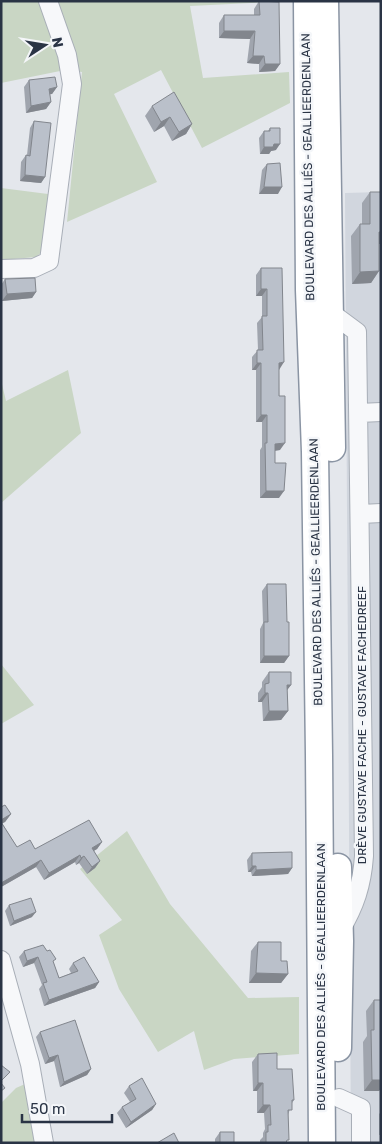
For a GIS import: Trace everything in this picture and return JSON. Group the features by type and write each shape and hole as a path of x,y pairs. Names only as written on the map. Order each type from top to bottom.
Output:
{"highway":[{"name":"BOULEVARD DES ALLIÉS - GEALLIEERDENLAAN","path":"307,1 318,222 340,931 339,1143"},
{"name":"BOULEVARD DES ALLIÉS - GEALLIEERDENLAAN","path":"318,222 325,1"},
{"name":"BOULEVARD DES ALLIÉS - GEALLIEERDENLAAN","path":"320,312 315,491 322,1143"}],"street":[{"path":"1,269 34,268 49,261 72,84 67,55 48,1"},
{"name":"DRÈVE GUSTAVE FACHE - GUSTAVE FACHEDREEF","path":"320,312 357,332 361,514 364,856 362,882 353,908 340,931"},
{"path":"359,412 381,412"},
{"path":"361,514 381,514"},
{"path":"1,960 30,1064 44,1143"},
{"name":"BOULEVARD DES ALLIÉS - GEALLIEERDENLAAN","path":"339,1098 360,1108 361,1143"}],"shaded area":[{"path":"381,192 381,1143 351,1143 345,193"}],"green space":[{"path":"1,1 291,1 190,6 203,78 289,72 290,103 202,148 161,70 114,94 157,182 67,222 82,72 65,70 1,83"},
{"path":"1,188 48,194 45,249 36,257 1,260"},
{"path":"68,370 81,433 1,503 1,380 6,401"},
{"path":"1,664 34,705 1,724"},
{"path":"127,831 170,904 248,998 299,997 299,1054 234,1059 204,1070 194,1031 158,1052 119,989 99,935 122,920 80,869"},
{"path":"25,1084 36,1143 1,1143 1,1103 16,1088"}],"building":[{"path":"259,1 279,2 280,64 265,64 264,56 253,56 255,31 224,31 224,15 260,15"},
{"path":"55,77 57,87 49,89 51,102 31,106 29,80"},
{"path":"174,92 192,124 179,132 170,117 161,122 152,106"},
{"path":"34,121 51,123 45,177 25,175 26,155 30,156"},
{"path":"270,128 280,128 280,144 274,144 273,147 264,147 264,131 270,131"},
{"path":"280,163 282,187 264,187 267,164"},
{"path":"370,192 381,192 379,271 360,272 360,224 370,224"},
{"path":"261,268 282,268 284,362 279,363 279,396 285,396 285,443 275,444 275,463 286,463 284,491 266,491 265,443 267,443 267,415 261,415 261,363 257,363 257,350 263,350 262,316 267,316 267,289 261,289"},
{"path":"35,278 36,292 7,294 5,279"},
{"path":"267,584 286,584 289,656 264,656 264,622 268,622"},
{"path":"269,672 291,672 291,685 287,685 288,711 269,711 268,693 265,693 265,684 269,683"},
{"path":"5,805 11,814 1,820 1,807"},
{"path":"89,820 102,842 92,848 100,861 92,867 84,856 81,858 80,855 49,873 41,860 1,883 1,822 17,847 30,840 35,849"},
{"path":"292,852 292,868 256,870 256,866 252,866 252,853"},
{"path":"31,898 36,912 14,921 9,905"},
{"path":"258,942 281,942 281,961 287,961 288,974 256,973"},
{"path":"43,945 47,951 50,950 56,959 53,961 59,978 78,971 73,963 84,957 99,982 49,1000 43,983 47,982 38,957 27,961 24,951"},
{"path":"374,1000 381,1000 381,1080 372,1080 371,1030 374,1030"},
{"path":"75,1020 91,1069 64,1082 58,1055 49,1058 40,1032"},
{"path":"277,1053 277,1069 292,1069 294,1100 292,1100 292,1110 288,1110 289,1140 286,1143 266,1143 266,1132 268,1132 268,1125 271,1125 270,1105 263,1105 263,1083 258,1083 258,1054"},
{"path":"1,1065 10,1072 1,1081"},
{"path":"142,1078 156,1104 131,1122 122,1107 136,1099 129,1086"},
{"path":"1,1083 5,1088 1,1091"},
{"path":"220,1132 234,1132 234,1143 220,1143"},
{"path":"174,1133 179,1143 157,1143"}]}
